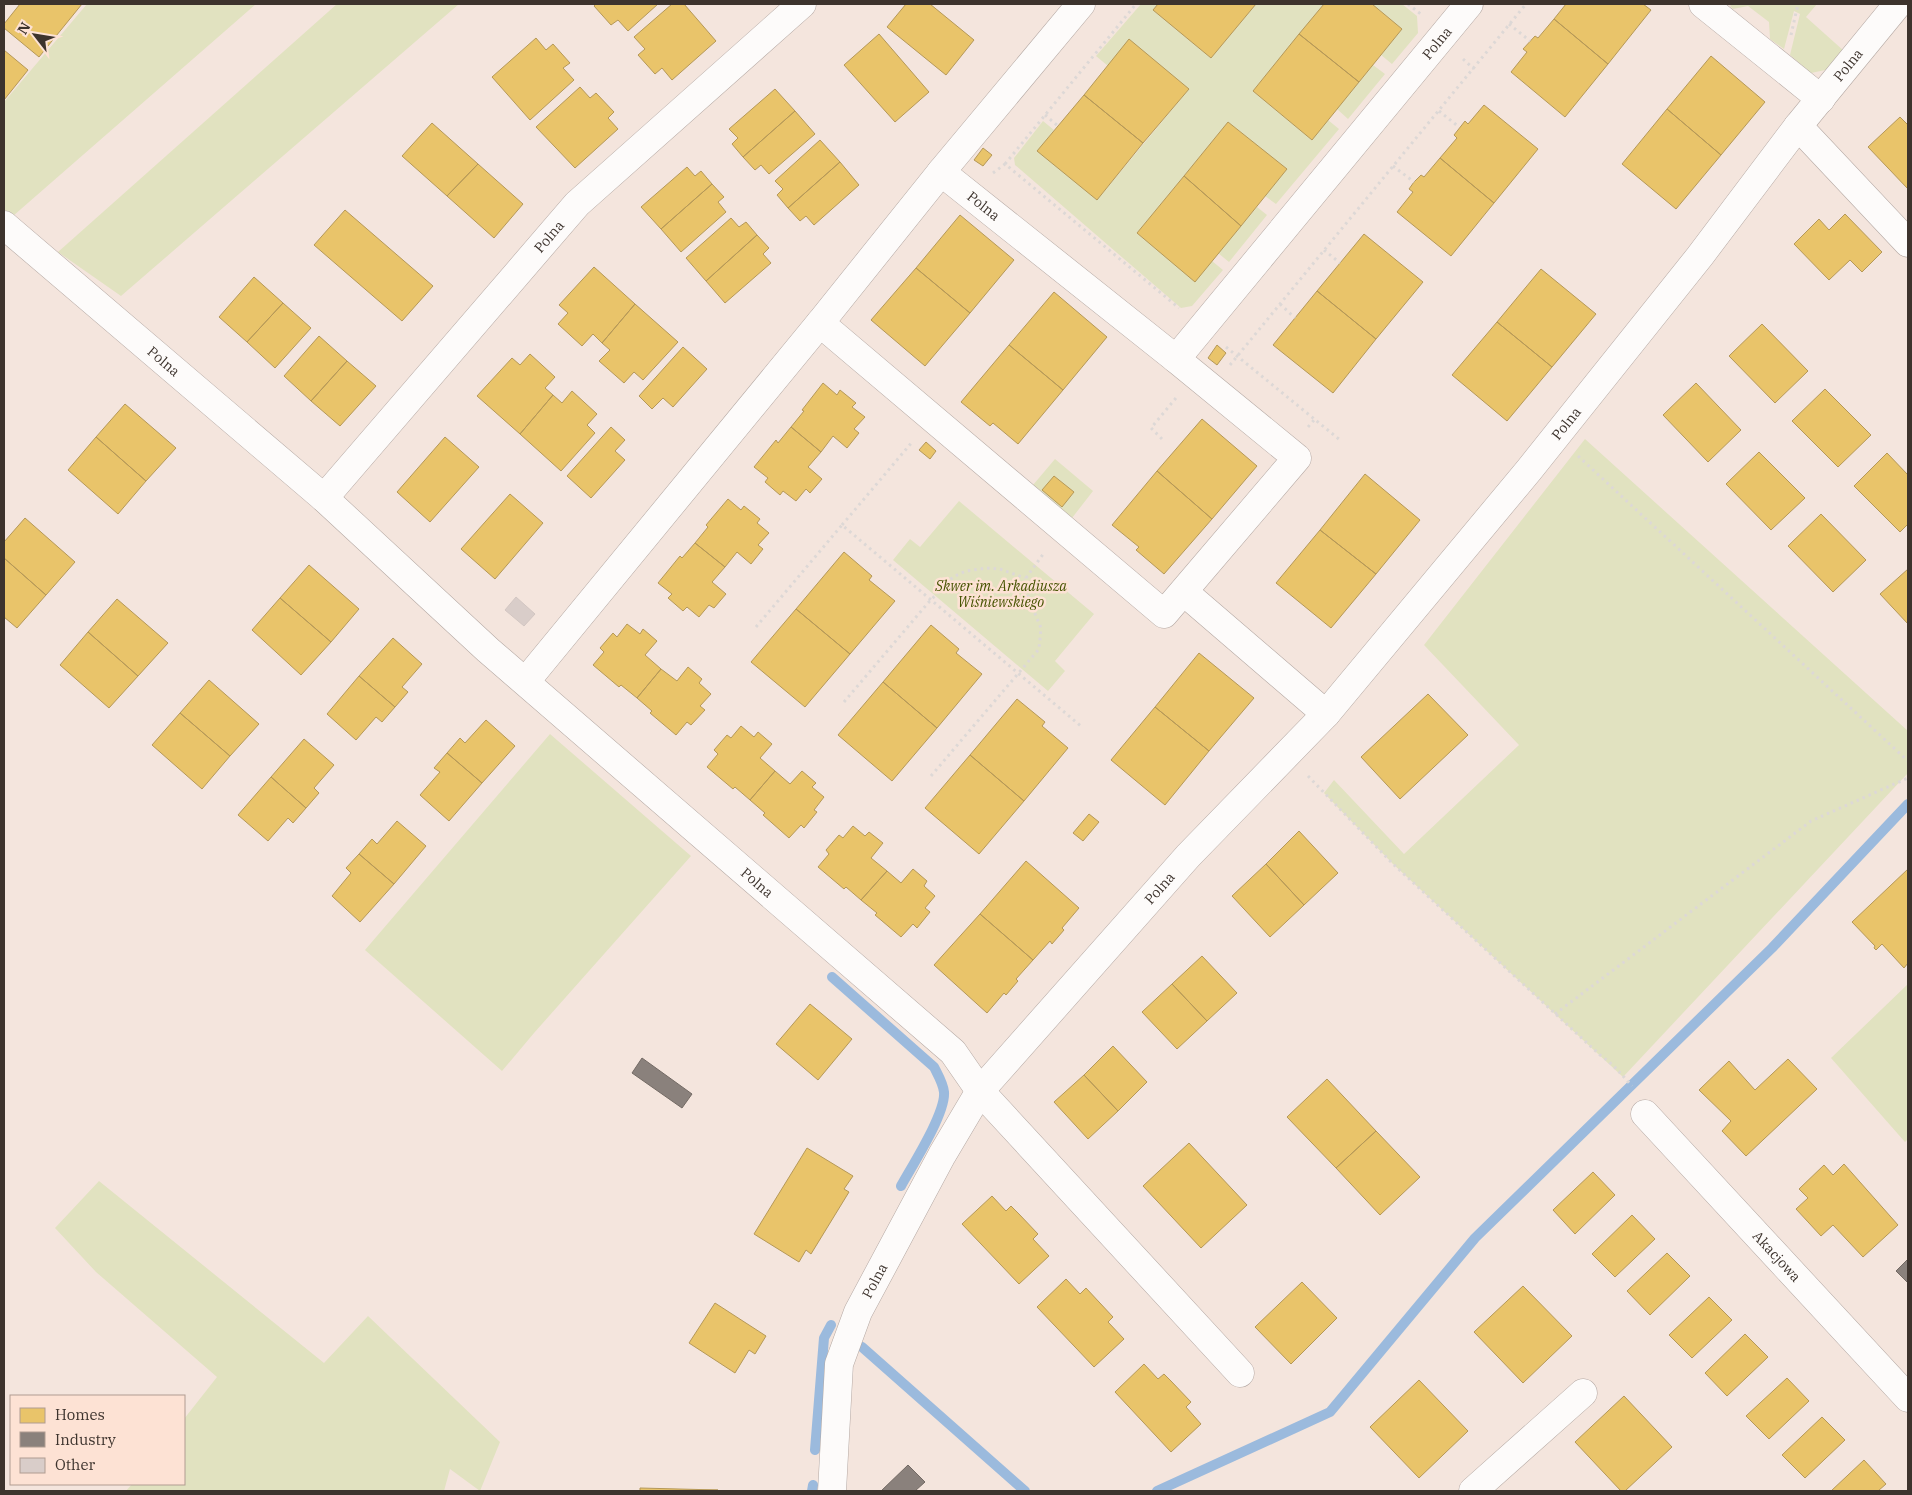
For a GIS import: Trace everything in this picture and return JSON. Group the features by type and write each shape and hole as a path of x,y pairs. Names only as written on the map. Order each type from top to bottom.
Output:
{"street":[{"name":"Polna","path":"324,498 577,204 802,4"},
{"path":"526,681 941,172 1081,4"},
{"name":"Polna","path":"1176,359 1469,4"},
{"path":"1703,4 1821,98"},
{"name":"Polna","path":"832,1491 839,1364 855,1321 942,1155 980,1091 1188,856 1326,714 1556,436 1700,256 1798,126 1898,4"},
{"path":"1798,126 1908,243"},
{"name":"Polna","path":"820,322 1164,614 1297,458 941,172"},
{"name":"Polna","path":"4,225 324,498 488,650 953,1052 980,1091 1240,1373"},
{"path":"1184,592 1326,714"},
{"name":"Akacjowa","path":"1645,1114 1908,1398"},
{"path":"1473,1491 1583,1393"}],"path":[{"path":"968,193 1005,164 1136,4"},
{"path":"1162,438 1151,428 1184,389 1212,388 1526,4"},
{"path":"1510,24 1530,41"},
{"path":"1439,110 1459,127"},
{"path":"1044,115 1058,126"},
{"path":"1005,164 1340,440"},
{"path":"1393,166 1414,182"},
{"path":"1324,250 1340,263"},
{"path":"1280,304 1295,318"},
{"path":"756,627 918,434"},
{"path":"1556,436 1908,761"},
{"path":"842,525 1082,727"},
{"path":"931,776 1039,649 1041,628 1028,598 1026,578 1063,529"},
{"path":"844,702 949,580 966,571 994,568 1026,578"},
{"path":"1287,754 1393,864 1600,1056 1615,1066 1628,1081"},
{"path":"1555,1014 1811,821 1908,778"}],"green space":[{"path":"87,4 256,4 13,216 4,209 4,102"},
{"path":"337,4 459,4 121,296 58,252"},
{"path":"1141,4 1158,4 1153,10 1211,58 1256,4 1324,4 1253,91 1312,140 1328,120 1339,129 1276,204 1265,196 1287,169 1228,122 1137,233 1195,281 1212,261 1223,270 1192,306 1181,308 1015,165 1014,158 1043,121 1054,130 1038,151 1097,200 1189,89 1129,40 1108,66 1096,56"},
{"path":"1372,4 1402,4 1417,16 1418,33 1392,64 1381,55 1402,29"},
{"path":"1732,4 1817,4 1806,17 1844,51 1830,69 1811,73 1790,55 1800,14 1794,11 1784,49 1770,39 1769,22 1748,6 1733,9 1730,6"},
{"path":"1373,65 1385,74 1348,119 1337,109"},
{"path":"1257,207 1267,215 1229,262 1218,253"},
{"path":"1585,439 1908,731 1908,773 1623,1077 1393,864 1324,793 1334,780 1404,854 1519,745 1424,645"},
{"path":"1055,459 1093,491 1072,518 1033,485"},
{"name":"Skwer im. Arkadiusza Wiśniewskiego","path":"959,501 1094,614 1055,661 1065,671 1048,691 893,560 910,539 920,547"},
{"path":"550,734 691,856 502,1071 365,950"},
{"path":"1908,984 1908,1139 1905,1142 1831,1058"},
{"path":"99,1181 324,1363 368,1316 500,1442 480,1491 450,1469 444,1491 126,1491 131,1485 185,1485 185,1418 217,1377 96,1272 55,1228"}],"building: Homes":[{"path":"20,4 82,4 39,57 4,28 4,24"},
{"path":"596,4 658,4 628,31 618,20 611,25 594,6"},
{"path":"672,4 684,4 716,41 672,80 662,68 655,74 638,55 645,49 634,37"},
{"path":"906,4 930,4 974,40 946,75 887,27"},
{"path":"1158,4 1256,4 1211,58 1153,10"},
{"path":"1324,4 1372,4 1402,29 1359,82 1299,34"},
{"path":"1566,4 1643,4 1651,10 1608,64 1554,19"},
{"path":"1554,19 1608,64 1565,117 1511,72 1527,52 1523,49 1535,36 1538,38"},
{"path":"879,34 929,92 895,122 844,65"},
{"path":"1299,34 1359,82 1312,140 1253,91"},
{"path":"536,38 546,50 553,44 570,63 563,68 574,80 530,120 492,77"},
{"path":"1129,39 1189,89 1143,143 1084,95"},
{"path":"4,50 28,70 4,100"},
{"path":"1711,56 1765,102 1721,155 1667,109"},
{"path":"580,87 590,98 596,93 614,112 608,118 618,129 575,168 536,127"},
{"path":"775,89 795,111 743,157 732,144 738,138 729,129"},
{"path":"1084,95 1143,143 1097,200 1037,151"},
{"path":"1484,105 1538,149 1494,203 1440,158 1457,138 1454,135 1465,121 1468,124"},
{"path":"1667,109 1721,155 1676,209 1622,164"},
{"path":"795,111 815,134 769,174 761,165 755,170 743,157"},
{"path":"1900,117 1908,125 1908,189 1868,147"},
{"path":"1228,122 1287,169 1241,226 1184,176"},
{"path":"432,123 478,164 447,196 402,156"},
{"path":"820,140 840,162 788,208 777,195 783,189 775,181"},
{"path":"983,148 992,155 983,166 974,160"},
{"path":"1440,158 1494,203 1451,256 1397,212 1413,192 1409,189 1414,182 1421,175 1424,177"},
{"path":"840,162 859,185 814,225 806,216 800,221 788,208"},
{"path":"478,164 523,204 494,238 447,196"},
{"path":"687,167 695,176 701,171 712,184 661,229 641,207"},
{"path":"1184,176 1241,226 1195,282 1137,233"},
{"path":"712,184 724,197 718,202 726,212 681,252 661,229"},
{"path":"345,210 433,286 402,321 314,245"},
{"path":"1845,214 1882,252 1862,272 1850,260 1829,280 1794,244 1819,219 1829,230"},
{"path":"960,215 1014,260 970,313 916,268"},
{"path":"731,218 739,227 746,222 757,235 706,281 686,258"},
{"path":"1364,234 1423,282 1376,339 1317,291"},
{"path":"757,235 769,248 763,254 771,263 725,303 706,281"},
{"path":"594,267 635,304 602,343 593,334 582,346 558,324 568,313 559,305"},
{"path":"916,268 970,313 925,366 871,320"},
{"path":"1541,269 1596,314 1552,367 1497,322"},
{"path":"254,277 283,303 247,342 219,317"},
{"path":"1317,291 1376,339 1333,393 1273,345"},
{"path":"1054,292 1107,337 1063,390 1009,345"},
{"path":"283,303 311,328 275,368 247,342"},
{"path":"635,304 678,342 643,380 634,372 624,383 599,361 610,350 602,343"},
{"path":"1497,322 1552,367 1507,421 1452,375"},
{"path":"1762,324 1808,371 1775,403 1729,356"},
{"path":"319,336 347,361 311,401 284,376"},
{"path":"1009,345 1063,390 1018,444 993,423 990,426 961,402"},
{"path":"1217,345 1226,353 1217,365 1208,358"},
{"path":"683,347 707,369 673,407 663,398 652,409 639,396"},
{"path":"530,354 555,377 545,388 553,395 520,434 477,396 512,358 520,365"},
{"path":"347,361 376,386 340,426 311,401"},
{"path":"823,383 837,395 840,390 856,403 852,407 865,417 854,429 859,433 847,448 833,436 821,452 791,427"},
{"path":"1696,383 1741,430 1708,462 1663,415"},
{"path":"1825,389 1871,435 1838,467 1792,421"},
{"path":"572,391 597,414 587,425 595,433 561,471 520,434 553,395 562,403"},
{"path":"125,404 176,448 146,481 96,437"},
{"path":"1202,419 1257,466 1212,519 1157,471"},
{"path":"611,427 625,440 615,451 625,460 591,498 567,476"},
{"path":"791,427 821,452 808,467 822,479 810,493 806,489 796,501 783,491 780,495 765,482 768,478 754,467 776,440 778,443"},
{"path":"96,437 146,481 118,514 68,470"},
{"path":"445,437 479,467 430,522 397,492"},
{"path":"926,442 936,451 930,459 919,450"},
{"path":"1759,452 1805,498 1771,530 1726,484"},
{"path":"1887,453 1908,475 1908,524 1900,532 1854,486"},
{"path":"1157,471 1212,519 1164,574 1136,550 1139,547 1112,525"},
{"path":"1365,474 1420,520 1376,574 1320,530"},
{"path":"1054,476 1074,492 1062,507 1042,490"},
{"path":"510,494 543,523 495,579 461,549"},
{"path":"728,499 741,510 744,506 760,519 757,523 769,533 758,545 763,549 751,564 737,552 725,567 695,543 708,527 706,525"},
{"path":"1821,514 1866,560 1833,592 1788,546"},
{"path":"25,518 75,562 46,595 4,558 4,542"},
{"path":"1320,530 1376,574 1331,628 1276,583"},
{"path":"695,543 725,567 712,582 726,594 714,608 709,605 699,617 687,607 683,611 668,598 672,594 658,583 680,556 682,558"},
{"path":"844,552 872,576 869,580 895,601 850,654 796,609"},
{"path":"4,558 46,595 17,628 4,617"},
{"path":"309,565 359,609 331,642 280,598"},
{"path":"1908,569 1908,624 1880,594"},
{"path":"280,598 331,642 301,675 252,630"},
{"path":"117,599 168,643 138,676 88,632"},
{"path":"796,609 850,654 805,707 751,662"},
{"path":"627,624 640,634 643,629 657,641 645,655 661,669 637,698 621,685 619,687 593,665 604,652 600,648 613,633 617,637"},
{"path":"931,625 959,649 956,653 982,674 937,728 883,682"},
{"path":"88,632 138,676 109,708 60,665"},
{"path":"393,638 422,664 402,687 408,692 395,707 359,676"},
{"path":"1199,653 1254,698 1209,751 1155,707"},
{"path":"688,667 702,679 699,683 711,694 700,706 705,710 691,725 687,722 676,735 650,713 652,711 637,698 661,669 677,681"},
{"path":"359,676 395,707 382,722 376,717 356,740 327,714"},
{"path":"209,680 259,724 230,756 180,713"},
{"path":"883,682 937,728 892,781 838,735"},
{"path":"1428,694 1468,735 1400,799 1361,757"},
{"path":"1017,699 1045,722 1042,726 1068,748 1024,801 970,755"},
{"path":"1155,707 1209,751 1165,805 1111,760"},
{"path":"180,713 230,756 202,789 152,745"},
{"path":"486,720 515,746 482,783 447,753 460,738 465,743"},
{"path":"741,726 754,737 758,732 772,744 760,758 775,771 750,800 735,787 733,789 707,767 718,754 714,750 727,735 731,738"},
{"path":"304,739 334,765 314,788 319,793 306,808 271,777"},
{"path":"447,753 482,783 449,821 420,795 440,772 434,768"},
{"path":"970,755 1024,801 979,854 925,808"},
{"path":"775,771 790,784 802,771 816,783 812,787 824,797 814,810 817,812 804,828 801,825 789,838 763,815 765,813 750,800"},
{"path":"271,777 306,808 293,823 288,818 268,841 238,815"},
{"path":"1089,814 1099,822 1083,841 1073,833"},
{"path":"397,821 426,846 394,884 359,854 372,839 377,844"},
{"path":"853,826 865,836 869,832 883,843 871,858 887,871 861,900 846,887 844,889 818,867 829,854 826,850 839,835 843,838"},
{"path":"1299,831 1338,873 1304,905 1266,864"},
{"path":"359,854 394,884 360,922 332,896 351,873 346,868"},
{"path":"1026,861 1079,908 1062,928 1064,930 1052,944 1050,941 1033,960 980,914"},
{"path":"1266,864 1304,905 1270,937 1232,896"},
{"path":"913,869 927,881 924,886 935,896 925,908 930,912 917,928 913,924 901,937 875,915 877,913 861,900 887,871 901,883"},
{"path":"1908,869 1908,963 1904,968 1882,944 1876,950 1875,946 1852,922"},
{"path":"980,914 1033,960 1016,979 1018,981 1006,995 1004,993 987,1013 934,965"},
{"path":"1202,956 1237,993 1207,1021 1172,984"},
{"path":"1172,984 1207,1021 1177,1049 1142,1012"},
{"path":"810,1004 852,1039 818,1080 776,1044"},
{"path":"1113,1046 1147,1082 1118,1111 1084,1075"},
{"path":"1788,1059 1817,1089 1746,1156 1722,1131 1731,1121 1699,1090 1729,1061 1755,1090"},
{"path":"1084,1075 1118,1111 1088,1139 1054,1102"},
{"path":"1327,1079 1376,1131 1336,1168 1287,1117"},
{"path":"1376,1131 1420,1177 1380,1215 1336,1168"},
{"path":"1189,1143 1247,1205 1201,1248 1143,1186"},
{"path":"807,1148 853,1176 844,1189 849,1192 811,1254 806,1250 799,1262 754,1234"},
{"path":"1844,1164 1898,1225 1863,1257 1833,1225 1821,1236 1796,1209 1808,1198 1799,1189 1824,1165 1833,1175"},
{"path":"1593,1172 1615,1195 1575,1234 1553,1210"},
{"path":"992,1196 1006,1211 1011,1206 1038,1234 1033,1239 1049,1256 1019,1284 962,1224"},
{"path":"1632,1215 1655,1239 1615,1277 1592,1254"},
{"path":"1667,1253 1690,1276 1650,1315 1627,1291"},
{"path":"1066,1279 1080,1294 1086,1288 1113,1317 1108,1322 1124,1339 1094,1367 1037,1307"},
{"path":"1302,1282 1337,1318 1291,1364 1255,1327"},
{"path":"1523,1286 1572,1336 1523,1383 1474,1332"},
{"path":"1709,1297 1732,1320 1692,1358 1669,1335"},
{"path":"715,1303 766,1336 755,1354 749,1350 735,1373 689,1343"},
{"path":"1745,1334 1768,1357 1727,1396 1705,1373"},
{"path":"1144,1364 1158,1379 1164,1374 1191,1402 1186,1407 1201,1424 1171,1452 1115,1392"},
{"path":"1787,1378 1809,1401 1769,1439 1746,1416"},
{"path":"1419,1380 1468,1431 1419,1478 1370,1427"},
{"path":"1624,1396 1672,1447 1625,1491 1621,1491 1575,1442"},
{"path":"1822,1417 1845,1440 1805,1478 1782,1455"},
{"path":"1864,1460 1886,1484 1878,1491 1831,1491"},
{"path":"640,1488 718,1490 640,1491"}],"building: Industry":[{"path":"642,1058 692,1094 682,1108 632,1073"},
{"path":"1908,1259 1908,1283 1896,1271"},
{"path":"908,1465 925,1482 915,1491 881,1491"}],"building: Other":[{"path":"516,597 535,614 524,626 505,610"}],"waterway":[{"path":"1157,1491 1330,1412 1475,1238 1772,948 1908,804"},
{"path":"832,977 934,1067 943,1085 944,1092 940,1113 901,1186"},
{"path":"815,1450 824,1338 831,1325"},
{"path":"862,1347 1025,1491"},
{"path":"812,1491 813,1485"}]}
